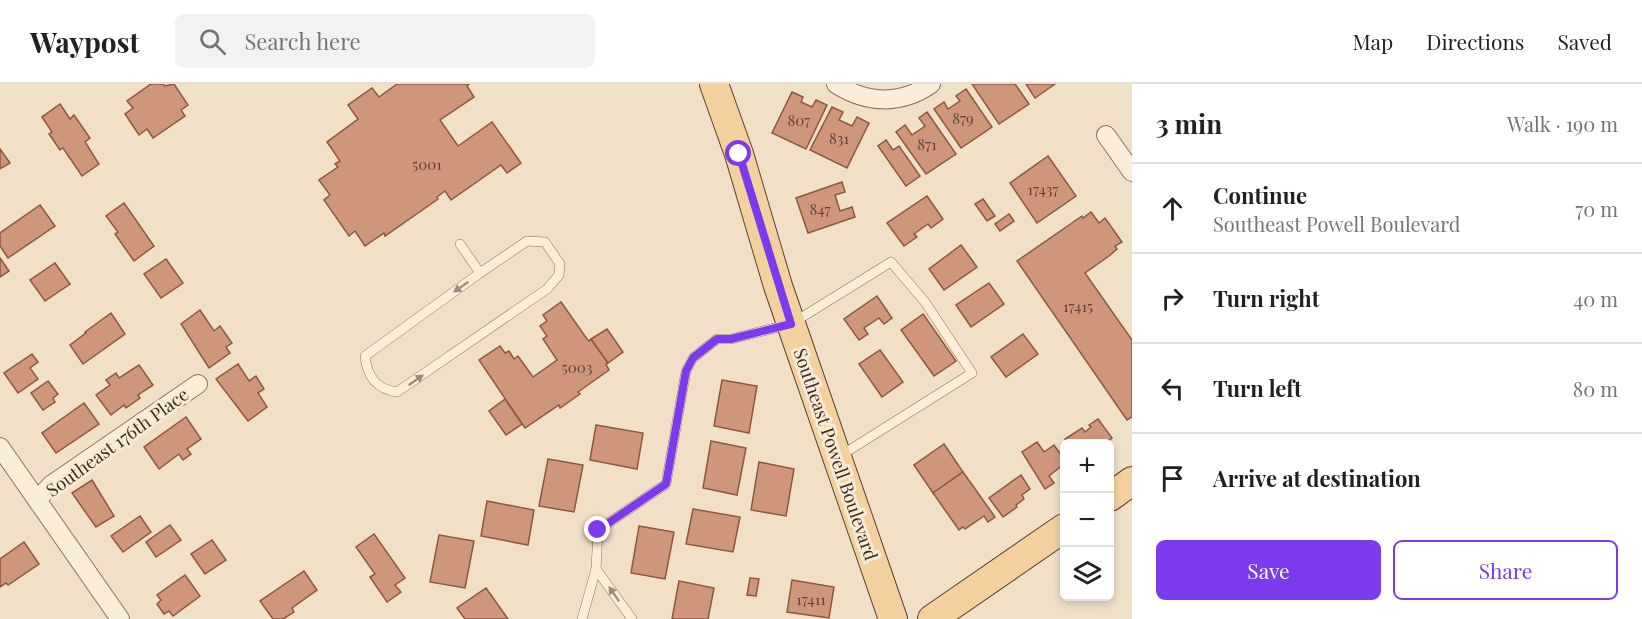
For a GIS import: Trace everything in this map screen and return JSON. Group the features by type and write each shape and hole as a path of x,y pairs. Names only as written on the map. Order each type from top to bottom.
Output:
{"main road":[{"name":"Southeast Powell Boulevard","path":"714,84 739,154 791,324 893,619"},
{"path":"1114,494 1132,481"},
{"path":"932,619 1060,531"}],"street":[{"path":"836,84 865,98 886,100 906,96 932,84"},
{"path":"1106,135 1132,172"},
{"name":"Southeast 176th Place","path":"37,500 51,485 198,384"},
{"path":"0,447 120,619"}],"lane":[{"path":"527,241 545,242 560,264 559,275 547,289 397,392 385,390 376,384 366,369 365,356 480,273 527,241"},
{"path":"460,244 480,273"},
{"path":"582,619 596,569 598,530 666,484 686,371 693,358 717,339 731,339 791,324 891,262 925,302 972,373 838,457"},
{"path":"596,569 632,619"}],"building":[{"path":"151,84 165,86 174,84 188,105 181,110 185,116 153,138 147,129 139,135 125,114 133,108 127,101"},
{"path":"397,84 469,84 467,86 474,97 440,120 458,146 492,122 521,163 507,173 501,165 451,200 445,191 437,197 438,199 385,236 384,233 365,246 355,231 349,236 324,200 330,195 319,180 338,167 335,164 340,161 327,142 358,119 348,105 372,88 379,97"},
{"path":"972,84 1015,84 1029,104 999,124"},
{"path":"1026,84 1055,84 1035,98"},
{"path":"966,89 992,127 961,148 934,109 944,102 948,109 960,101 956,96"},
{"path":"792,92 803,97 801,102 812,107 816,100 827,105 806,149 772,133"},
{"path":"60,104 70,119 74,115 90,138 85,142 99,164 82,176 63,148 60,150 49,134 52,132 42,117"},
{"path":"832,107 843,112 839,120 852,126 857,117 869,123 847,168 810,150"},
{"path":"927,112 956,154 926,174 896,132 905,125 912,135 925,126 919,118"},
{"path":"886,140 893,150 899,146 920,176 906,186 878,146"},
{"path":"0,149 10,163 0,169"},
{"path":"1048,156 1076,196 1037,223 1010,183"},
{"path":"842,182 845,192 835,195 840,211 852,207 855,217 808,233 796,198"},
{"path":"927,196 943,219 931,228 928,224 914,234 917,237 904,246 887,223"},
{"path":"983,199 995,216 987,221 975,204"},
{"path":"124,203 154,246 134,261 115,234 118,232 106,216"},
{"path":"40,205 55,226 8,258 0,246 0,233"},
{"path":"1091,212 1099,223 1105,218 1122,242 1115,246 1117,249 1109,256 1085,273 1132,340 1132,417 1127,420 1017,261"},
{"path":"1009,214 1014,221 1000,231 995,224"},
{"path":"961,245 977,267 944,290 929,269"},
{"path":"0,258 9,271 0,277"},
{"path":"166,259 183,283 161,298 144,274"},
{"path":"55,263 70,284 45,301 30,280"},
{"path":"989,283 1004,304 971,327 956,305"},
{"path":"877,296 892,318 884,324 879,318 864,328 868,334 859,340 844,319"},
{"path":"561,302 587,339 589,341 591,339 608,363 606,364 609,370 560,408 559,405 525,428 479,360 500,346 505,353 509,351 514,359 518,356 533,377 557,360 543,339 547,336 540,326 547,321 543,315"},
{"path":"200,310 214,331 220,326 232,343 226,347 230,353 209,368 181,324"},
{"path":"111,313 125,334 83,364 70,345"},
{"path":"923,314 956,361 934,376 901,330"},
{"path":"607,329 623,352 608,363 591,339"},
{"path":"1023,334 1038,354 1006,377 991,357"},
{"path":"880,350 903,382 882,397 859,364"},
{"path":"32,354 38,362 30,368 38,379 18,393 4,373"},
{"path":"238,364 249,381 256,376 264,389 258,393 267,407 248,421 216,379"},
{"path":"139,365 153,385 138,395 140,398 126,408 124,405 111,415 96,395 110,385 106,380 116,373 119,378"},
{"path":"722,380 757,386 749,433 714,426"},
{"path":"48,381 58,394 53,398 55,402 43,410 31,393"},
{"path":"505,399 522,424 506,435 489,411"},
{"path":"84,403 99,424 56,453 42,433"},
{"path":"186,417 201,439 187,449 191,454 183,460 179,454 159,469 144,447"},
{"path":"1098,419 1112,438 1065,439 1082,428 1085,432 1091,427 1089,425"},
{"path":"596,425 643,433 637,469 590,460"},
{"path":"711,441 746,448 737,495 703,488"},
{"path":"1037,442 1044,452 1054,445 1060,453 1060,467 1049,476 1054,483 1045,489 1022,452"},
{"path":"944,444 963,472 933,493 914,465"},
{"path":"548,459 583,465 574,512 539,506"},
{"path":"759,462 794,469 786,516 751,510"},
{"path":"963,472 995,517 988,522 984,516 965,529 963,527 959,530 933,493"},
{"path":"1021,475 1030,489 1022,495 1024,499 1016,505 1017,507 1003,517 989,498"},
{"path":"92,480 114,516 96,527 72,493"},
{"path":"487,501 534,510 528,545 481,536"},
{"path":"693,509 740,517 733,552 686,544"},
{"path":"140,516 151,532 123,552 111,536"},
{"path":"170,525 181,540 156,557 146,542"},
{"path":"639,526 674,532 665,579 631,573"},
{"path":"374,534 405,578 395,585 401,592 387,602 370,577 375,574 356,547"},
{"path":"439,535 474,541 465,588 430,582"},
{"path":"212,540 226,560 205,574 191,554"},
{"path":"24,542 39,564 8,585 6,583 0,587 0,559"},
{"path":"304,571 317,590 292,608 294,612 283,619 273,619 260,601"},
{"path":"185,575 200,596 173,616 169,611 164,614 157,604 161,600 157,595"},
{"path":"750,578 759,579 756,596 747,595"},
{"path":"792,580 834,587 829,618 787,612"},
{"path":"679,581 714,588 708,619 672,619"},
{"path":"486,588 508,619 465,619 457,608"}],"route":[{"path":"598,530 666,484 686,371 693,358 717,339 731,339 791,324 739,154"}]}
